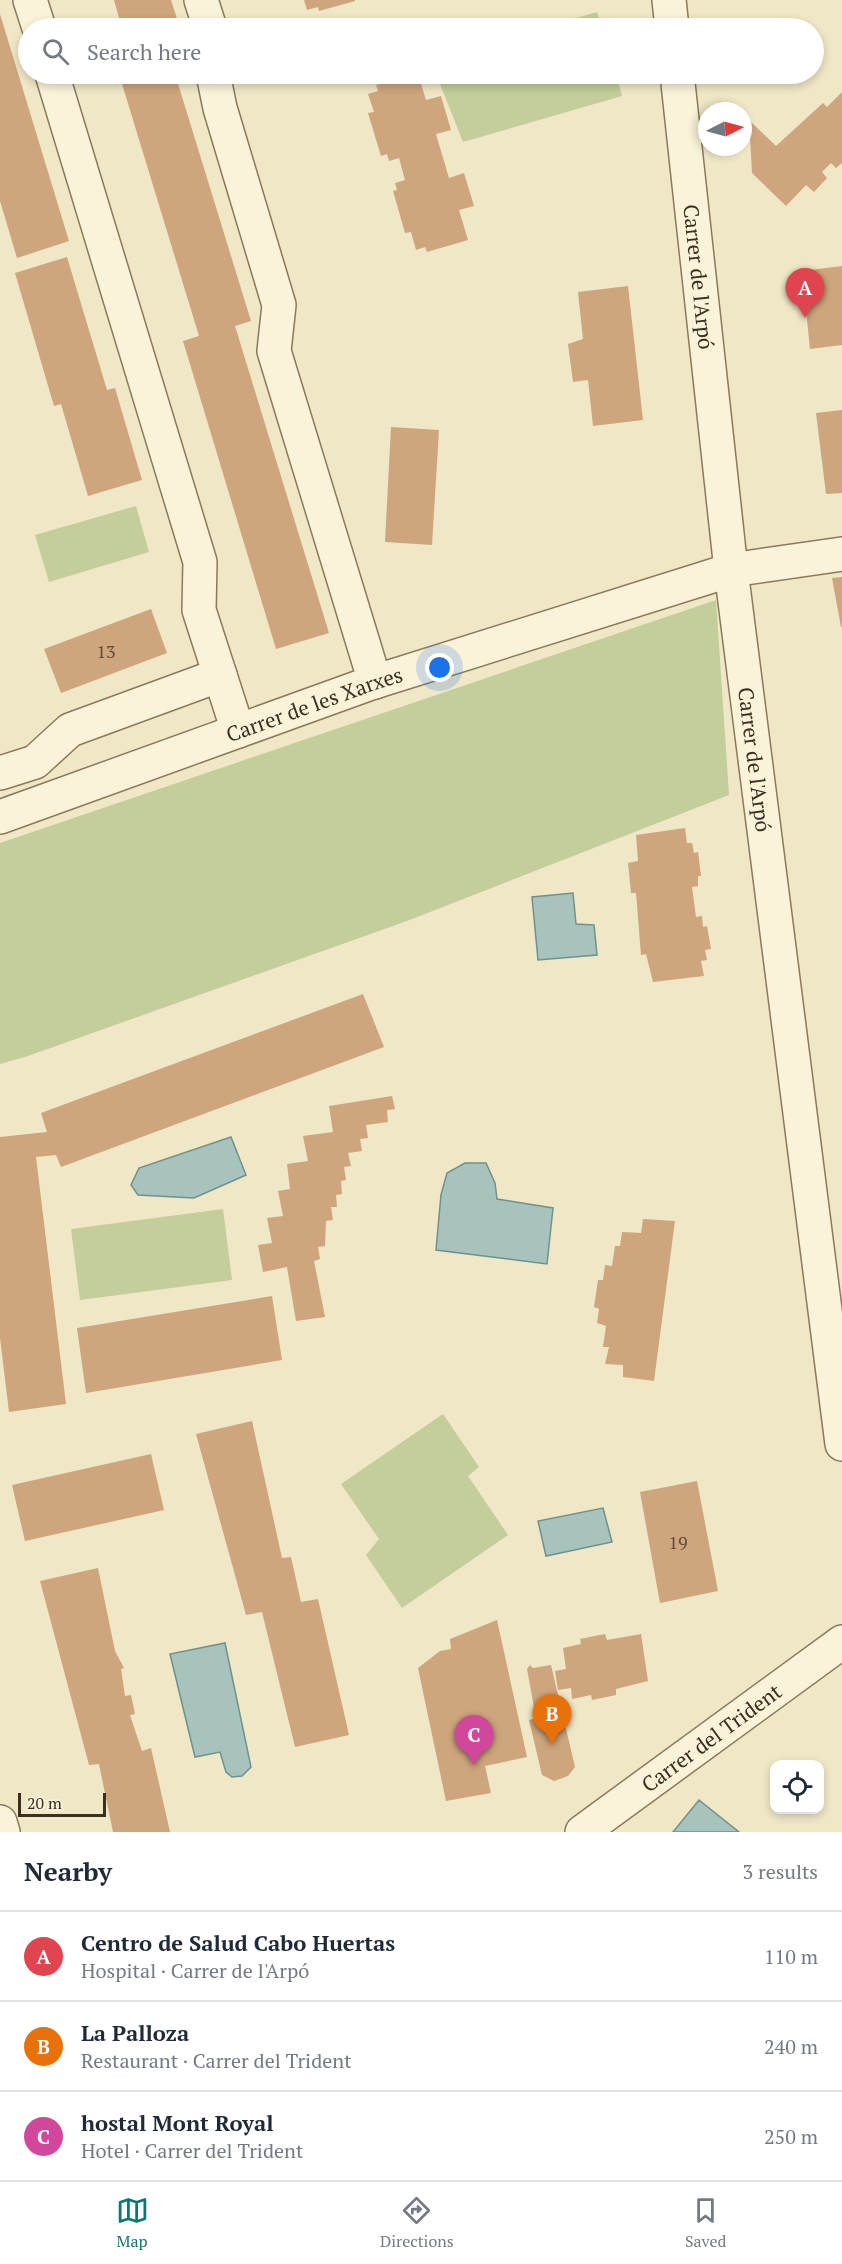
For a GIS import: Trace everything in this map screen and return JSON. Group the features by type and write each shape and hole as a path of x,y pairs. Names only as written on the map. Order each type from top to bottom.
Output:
{"street":[{"path":"30,0 36,18"},
{"path":"201,0 207,18"},
{"path":"669,0 671,18"},
{"path":"55,84 200,562 199,610 238,731"},
{"path":"215,84 220,108 279,305 274,351 375,682"},
{"name":"Carrer de l'Arpó","path":"678,84 731,570 842,1444"},
{"name":"Carrer de les Xarxes","path":"0,818 375,682 731,570 842,554"},
{"path":"0,774 35,762 70,730 220,675"},
{"name":"Carrer del Trident","path":"582,1832 842,1642"},
{"path":"0,1822 3,1832"}],"green space":[{"path":"597,12 599,18 576,18"},
{"path":"440,84 619,84 622,96 463,142"},
{"path":"136,506 149,552 49,582 35,535"},
{"path":"716,600 729,795 407,921 0,1064 0,843"},
{"path":"223,1209 232,1280 80,1300 71,1229"},
{"path":"443,1414 479,1467 468,1476 508,1535 402,1608 366,1555 379,1539 341,1484"}],"water":[{"path":"573,893 576,924 594,925 597,955 538,960 532,897"},
{"path":"231,1137 246,1175 194,1198 138,1195 131,1185 139,1168"},
{"path":"465,1163 486,1163 495,1183 497,1199 553,1208 547,1264 436,1250 441,1195 447,1173"},
{"path":"603,1508 612,1542 546,1556 538,1521"},
{"path":"225,1643 251,1767 242,1776 232,1777 226,1772 220,1752 195,1757 170,1654"},
{"path":"699,1800 739,1832 673,1832"}],"building":[{"path":"114,0 171,0 177,18 119,18"},
{"path":"304,0 355,1 319,11 318,7 307,10"},
{"path":"0,14 18,73 18,84 21,84 69,241 17,258 0,201"},
{"path":"122,84 178,84 251,321 235,326 329,633 276,649 183,341 199,336"},
{"path":"421,84 426,100 441,96 451,130 436,134 449,178 464,173 474,206 459,210 468,240 427,252 425,247 416,250 411,232 405,233 393,191 397,190 395,183 405,180 399,158 389,161 387,154 381,156 368,113 374,112 368,94 378,91 376,85"},
{"path":"842,92 842,163 836,168 831,163 822,172 827,178 814,192 806,185 786,206 752,173 752,123 776,146 823,103 827,107"},
{"path":"67,257 107,390 115,388 142,480 88,496 61,404 54,406 15,273"},
{"path":"842,266 842,345 810,349 802,271"},
{"path":"628,286 643,420 593,426 588,380 573,382 568,344 583,339 578,292"},
{"path":"842,410 842,493 826,494 816,413"},
{"path":"391,427 439,430 432,545 385,542"},
{"path":"842,577 842,627 841,627 832,578"},
{"path":"151,609 167,653 61,693 44,649"},
{"path":"685,828 687,843 692,843 694,853 698,852 701,876 698,876 698,886 692,887 696,917 702,916 703,927 707,926 711,949 705,950 707,960 701,961 704,976 653,982 646,954 641,955 636,893 631,893 628,863 638,861 636,835"},
{"path":"363,994 384,1047 61,1167 56,1155 36,1157 66,1404 9,1412 0,1338 0,1137 47,1132 41,1113"},
{"path":"392,1096 395,1109 387,1110 388,1122 366,1125 368,1138 360,1139 362,1151 348,1153 351,1166 344,1167 346,1180 341,1181 342,1194 336,1195 337,1207 331,1207 333,1220 326,1221 325,1246 318,1247 320,1259 314,1261 325,1317 296,1321 287,1267 263,1272 258,1245 272,1243 267,1218 283,1216 278,1191 290,1189 287,1164 308,1161 303,1136 333,1132 329,1106"},
{"path":"643,1219 675,1221 654,1381 623,1377 623,1365 605,1364 609,1347 603,1347 606,1326 597,1323 599,1309 594,1307 598,1280 603,1280 605,1265 612,1266 615,1246 620,1246 622,1232 641,1233"},
{"path":"272,1296 282,1360 86,1393 77,1328"},
{"path":"252,1421 282,1558 291,1557 301,1602 318,1599 349,1735 295,1747 262,1612 246,1615 196,1434"},
{"path":"151,1454 164,1510 25,1541 12,1485"},
{"path":"697,1481 718,1591 660,1603 640,1492"},
{"path":"98,1568 115,1651 124,1668 121,1669 125,1696 131,1695 135,1714 130,1715 142,1751 151,1748 170,1832 113,1832 99,1764 89,1765 40,1581"},
{"path":"497,1620 527,1757 485,1766 491,1793 446,1801 418,1668 440,1651 451,1649 450,1639"},
{"path":"605,1634 607,1640 641,1634 648,1681 616,1689 616,1695 592,1700 591,1695 572,1699 571,1688 558,1690 555,1671 566,1669 563,1648 581,1644 580,1639"},
{"path":"530,1665 533,1668 551,1665 575,1767 568,1776 554,1781 542,1775 529,1720 536,1718 527,1669"}],"place":[{"name":"Centro de Salud Cabo Huertas","path":"805,318"},
{"name":"La Palloza","path":"552,1744"},
{"name":"hostal Mont Royal","path":"474,1765"}]}
